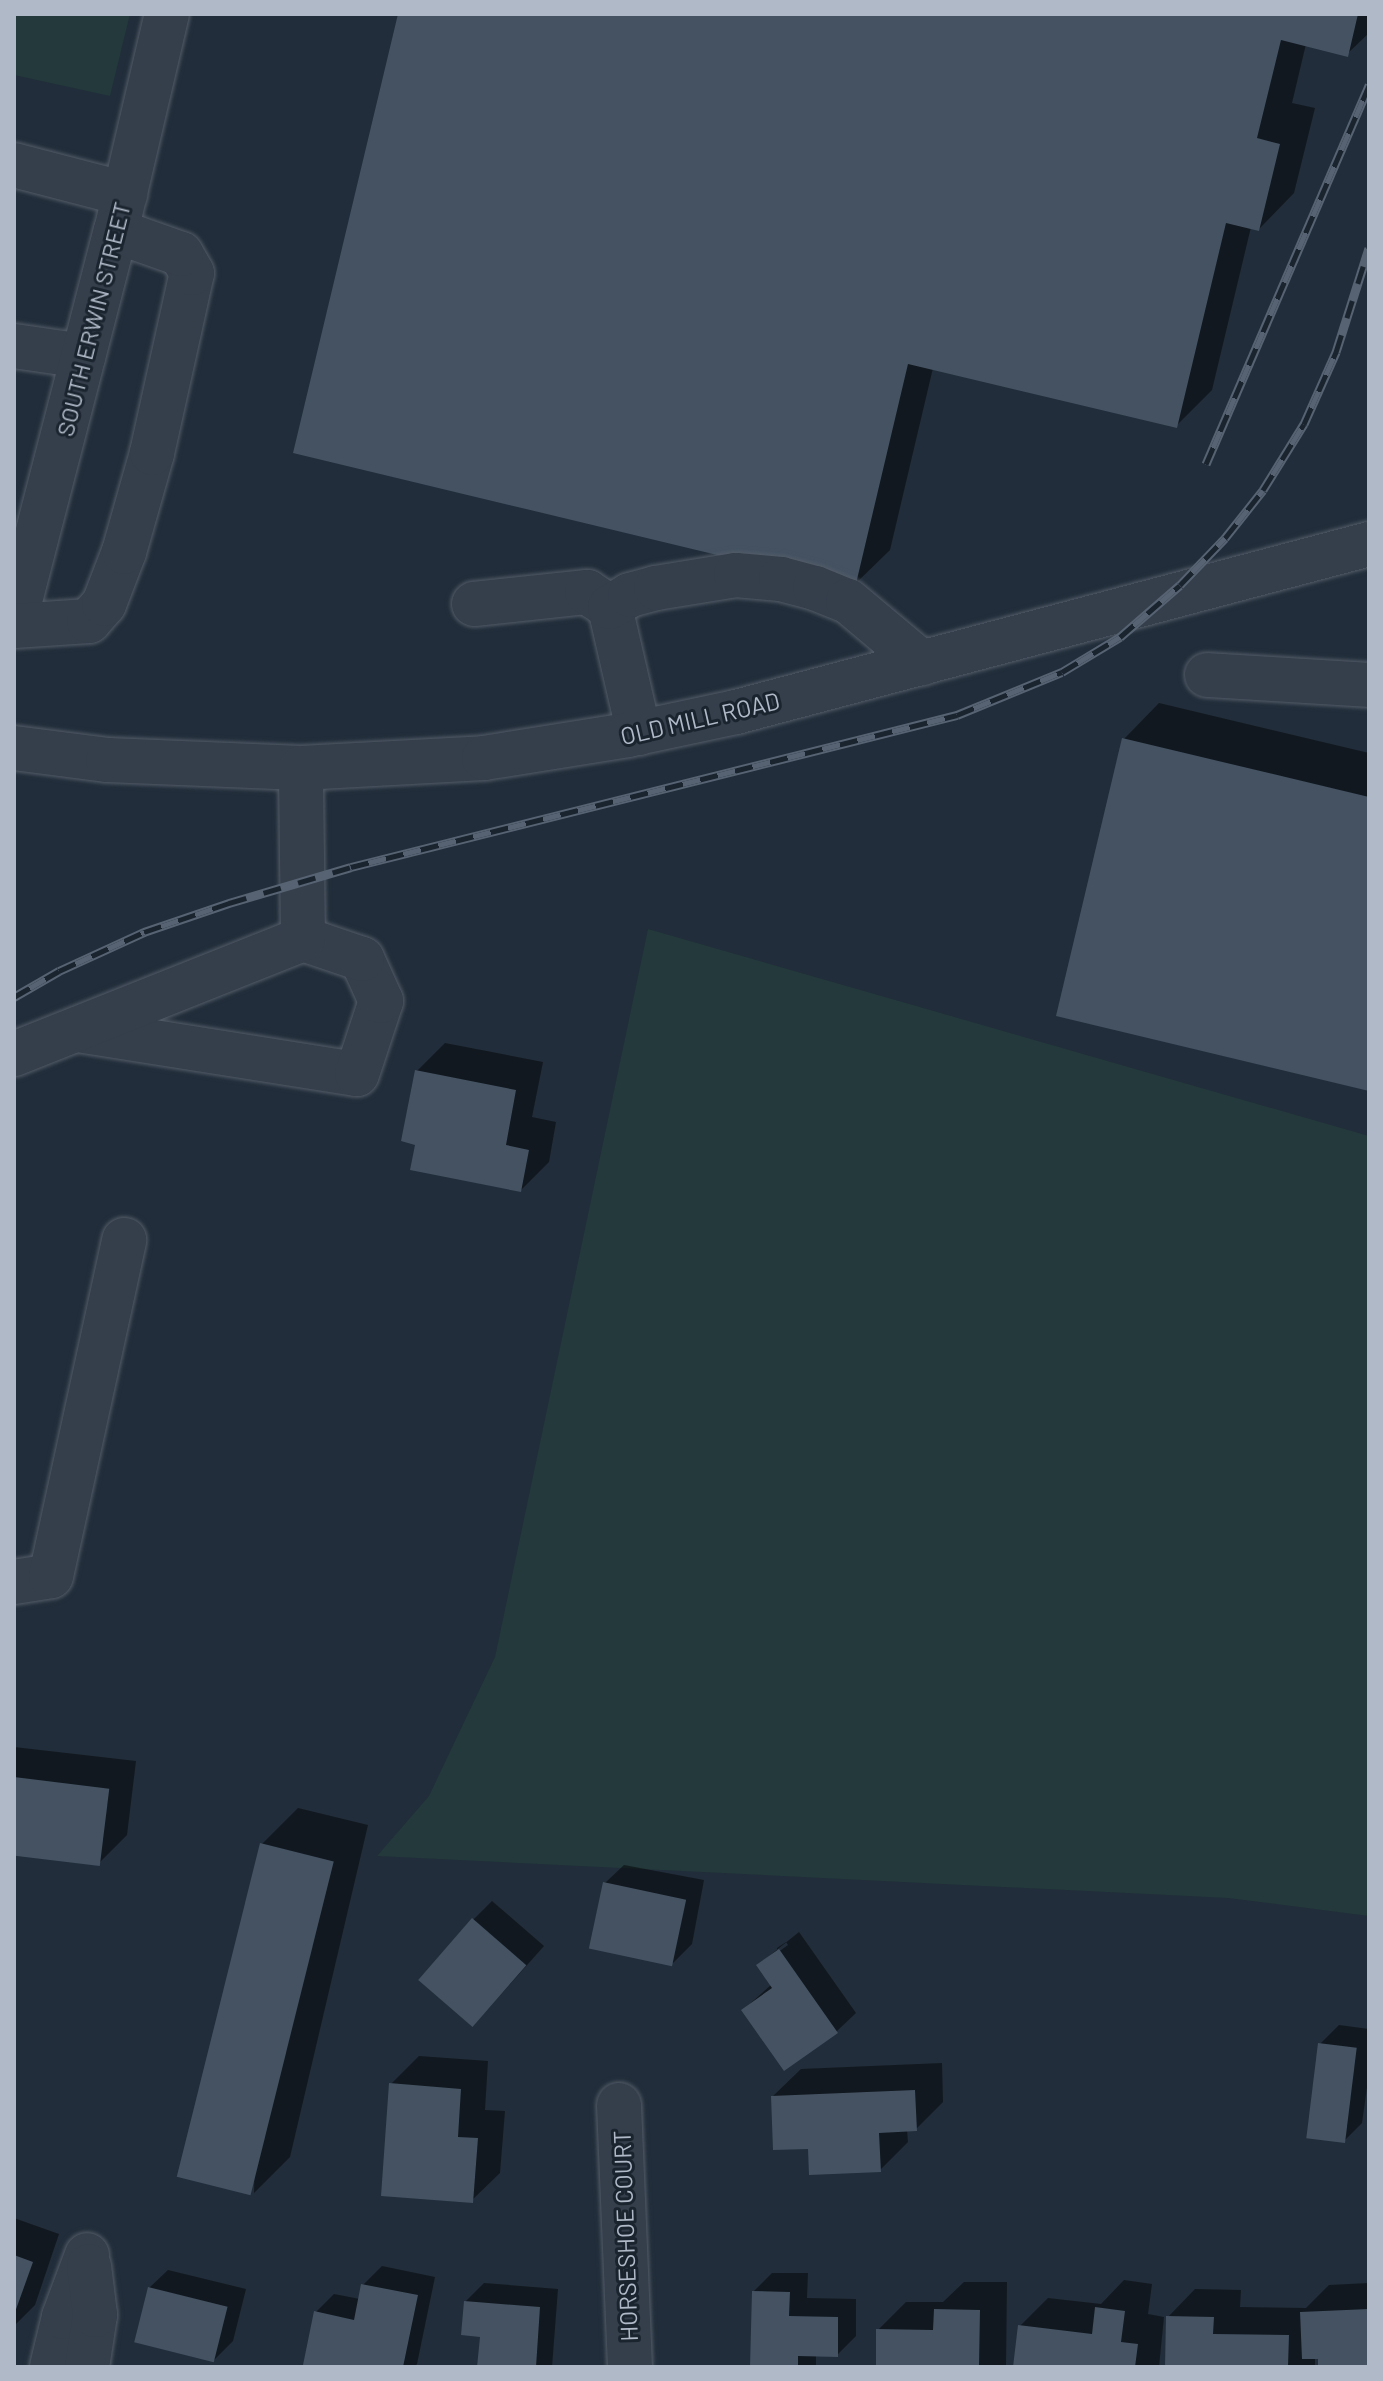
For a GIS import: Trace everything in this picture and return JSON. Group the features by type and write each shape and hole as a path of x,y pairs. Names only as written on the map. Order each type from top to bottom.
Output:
{"street":[{"name":"SOUTH ERWIN STREET","path":"14,625 121,213 167,14"},
{"path":"14,165 121,213 181,254 192,273 152,453 124,552 104,604 89,621 14,625"},
{"path":"14,346 83,356"},
{"name":"OLD MILL ROAD","path":"14,748 108,760 301,768 484,758 639,733 736,712 1369,544"},
{"path":"610,607 643,591 692,582 736,575 781,579 848,601 922,663"},
{"path":"474,604 587,592 610,607 639,733"},
{"path":"1207,675 1369,685"},
{"path":"301,768 303,939"},
{"path":"14,1054 303,939 362,959 381,1001 357,1074 78,1030"},
{"path":"14,1582 51,1576 124,1240"},
{"name":"HORSESHOE COURT","path":"619,2105 630,2367"},
{"path":"52,2367 64,2317 87,2255 95,2315 87,2367"}],"green space":[{"path":"14,14 130,14 110,96 14,75"},
{"path":"648,929 1369,1136 1369,1916 1228,1898 377,1856 429,1796 495,1657"}],"building":[{"path":"398,14 1358,14 1348,57 1281,40 1257,138 1280,144 1259,231 1226,223 1177,428 908,364 855,588 293,453"},
{"path":"1122,738 1369,797 1369,1091 1056,1016"},
{"path":"415,1070 516,1090 506,1145 529,1150 521,1192 410,1170 415,1145 401,1141"},
{"path":"14,1777 109,1789 100,1866 14,1856"},
{"path":"260,1843 334,1861 251,2195 177,2177"},
{"path":"603,1882 686,1900 672,1966 589,1949"},
{"path":"472,1918 526,1965 473,2027 418,1980"},
{"path":"779,1949 838,2033 784,2071 741,2010 772,1988 756,1965"},
{"path":"1318,2043 1357,2048 1345,2143 1306,2138"},
{"path":"389,2083 461,2089 458,2137 478,2138 473,2203 381,2196"},
{"path":"915,2090 917,2131 879,2133 881,2172 809,2175 808,2149 773,2150 771,2096"},
{"path":"14,2255 33,2262 14,2315"},
{"path":"361,2284 418,2295 403,2367 303,2365 314,2311 354,2320"},
{"path":"148,2287 228,2307 214,2362 134,2342"},
{"path":"752,2291 790,2292 789,2316 838,2317 838,2357 798,2356 798,2367 750,2367"},
{"path":"464,2301 540,2307 536,2367 477,2367 480,2337 461,2335"},
{"path":"1095,2307 1125,2311 1121,2342 1138,2344 1135,2367 1013,2367 1018,2325 1092,2334"},
{"path":"934,2309 980,2310 979,2367 876,2367 876,2329 933,2330"},
{"path":"1369,2309 1369,2367 1318,2367 1318,2359 1302,2359 1300,2312"},
{"path":"1166,2316 1214,2317 1213,2334 1289,2335 1288,2367 1165,2367"}],"railway":[{"path":"1206,464 1369,85"},
{"path":"14,997 59,971 144,932 229,903 351,867 957,715 1062,672 1120,637 1180,585 1225,538 1263,490 1304,424 1336,352 1369,248"}]}
